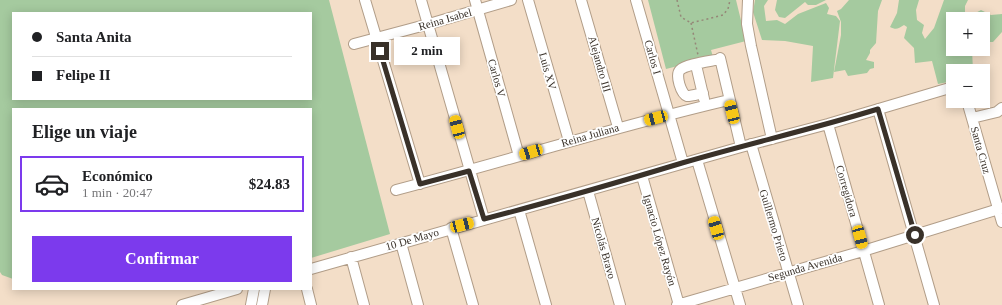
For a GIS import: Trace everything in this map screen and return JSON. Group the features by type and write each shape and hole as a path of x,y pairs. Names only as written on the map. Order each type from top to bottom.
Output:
{"street":[{"path":"365,0 420,184"},
{"path":"421,0 484,219"},
{"name":"Reina Isabel","path":"354,44 429,24 477,5 511,0"},
{"name":"Luis XV","path":"528,0 569,141"},
{"name":"Alejandro III","path":"581,0 618,128"},
{"name":"Carlos I","path":"636,0 683,163"},
{"path":"748,0 747,24 772,138"},
{"name":"Carlos V","path":"477,5 519,156"},
{"name":"Guillermo Prieto","path":"698,64 720,58 729,100 746,146 798,305"},
{"path":"703,93 686,96 683,93 678,77 680,70 698,64 706,105"},
{"name":"10 De Mayo","path":"312,269 451,228 642,176 772,138 828,124 946,89"},
{"name":"Reina Juliana","path":"396,190 469,171 569,141 669,114 729,100"},
{"name":"Santa Cruz","path":"970,108 1000,209 1002,222"},
{"path":"878,109 934,305"},
{"path":"972,118 1000,110"},
{"name":"Corregidora","path":"828,124 879,305"},
{"path":"697,160 740,305"},
{"name":"Ignacio López Rayón","path":"642,176 678,305"},
{"name":"Nicolás Bravo","path":"588,191 620,305"},
{"name":"Segunda Avenida","path":"678,305 1000,209"},
{"path":"519,210 546,305"},
{"path":"451,228 473,305"},
{"path":"400,243 418,305"},
{"path":"351,257 364,305"},
{"path":"182,305 234,290"},
{"path":"251,305 254,290"},
{"path":"262,305 265,290"},
{"path":"307,290 311,305"}],"path":[{"path":"677,0 681,17 691,23 723,15 728,9 730,0"},
{"path":"691,23 698,64"}],"green space":[{"path":"0,0 329,0 390,234 312,258 312,108 12,108 12,279 2,275 0,272"},
{"path":"648,0 736,0 746,41 711,50 713,57 666,69"},
{"path":"755,0 768,0 764,6 766,21 777,20 785,24 798,14 826,3 829,8 827,14 836,16 840,21 833,78 811,82 813,46 785,41 762,40 753,12"},
{"path":"777,0 826,0 816,5 808,5 805,2 785,18 779,17 775,10"},
{"path":"849,0 882,0 878,11 876,43 870,50 866,60 874,62 874,68 870,69 867,73 848,76 845,70 834,72 841,35 841,22 837,11 841,9"},
{"path":"899,0 919,0 916,10 917,20 924,25 922,33 925,39 934,28 944,0 968,0 965,6 965,12 946,12 946,56 972,56 973,64 946,64 946,82 938,84 932,61 915,63 914,48 904,38 907,27 904,25 894,29 890,27 897,13"},
{"path":"990,14 1002,14 1002,32 993,42 990,42"}],"route":[{"path":"380,51 420,184 469,171 484,219 878,109 915,235"}]}
